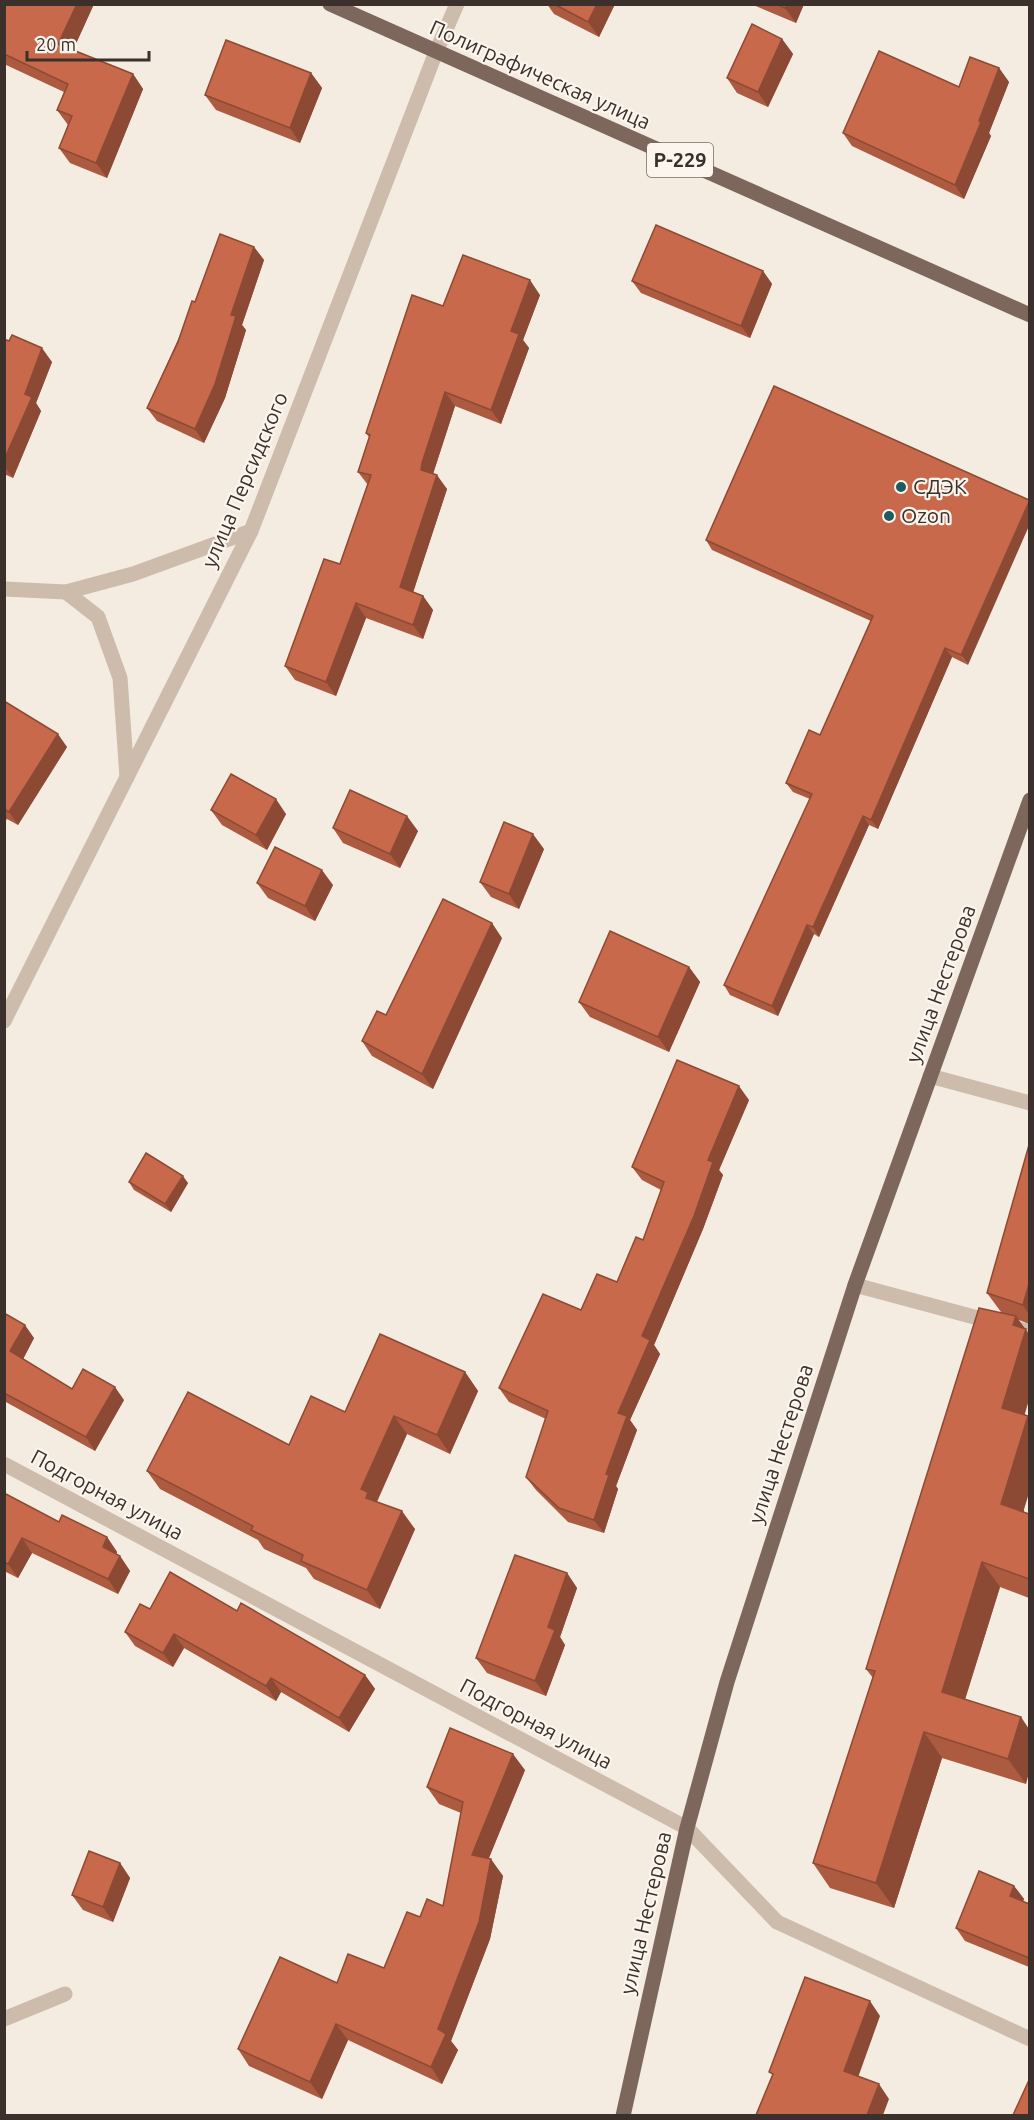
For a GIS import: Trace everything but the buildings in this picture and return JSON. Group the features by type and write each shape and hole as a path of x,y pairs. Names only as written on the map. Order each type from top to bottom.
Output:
{"main road":[{"name":"Полиграфическая улица","path":"330,4 1029,315"},
{"name":"улица Нестерова","path":"623,2115 687,1828 727,1682 855,1285 1029,800"}],"street":[{"name":"улица Персидского","path":"4,1021 251,531 436,51 457,4"},
{"path":"4,589 66,592 133,574 251,531"},
{"path":"66,592 98,617 120,678 127,777"},
{"path":"930,1076 1029,1103"},
{"path":"855,1285 1029,1332"},
{"name":"Подгорная улица","path":"4,1464 687,1828 777,1922 1029,2039"},
{"path":"4,2019 65,1994"}],"place":[{"name":"СДЭК","path":"901,487"},
{"name":"Ozon","path":"889,516"}]}
